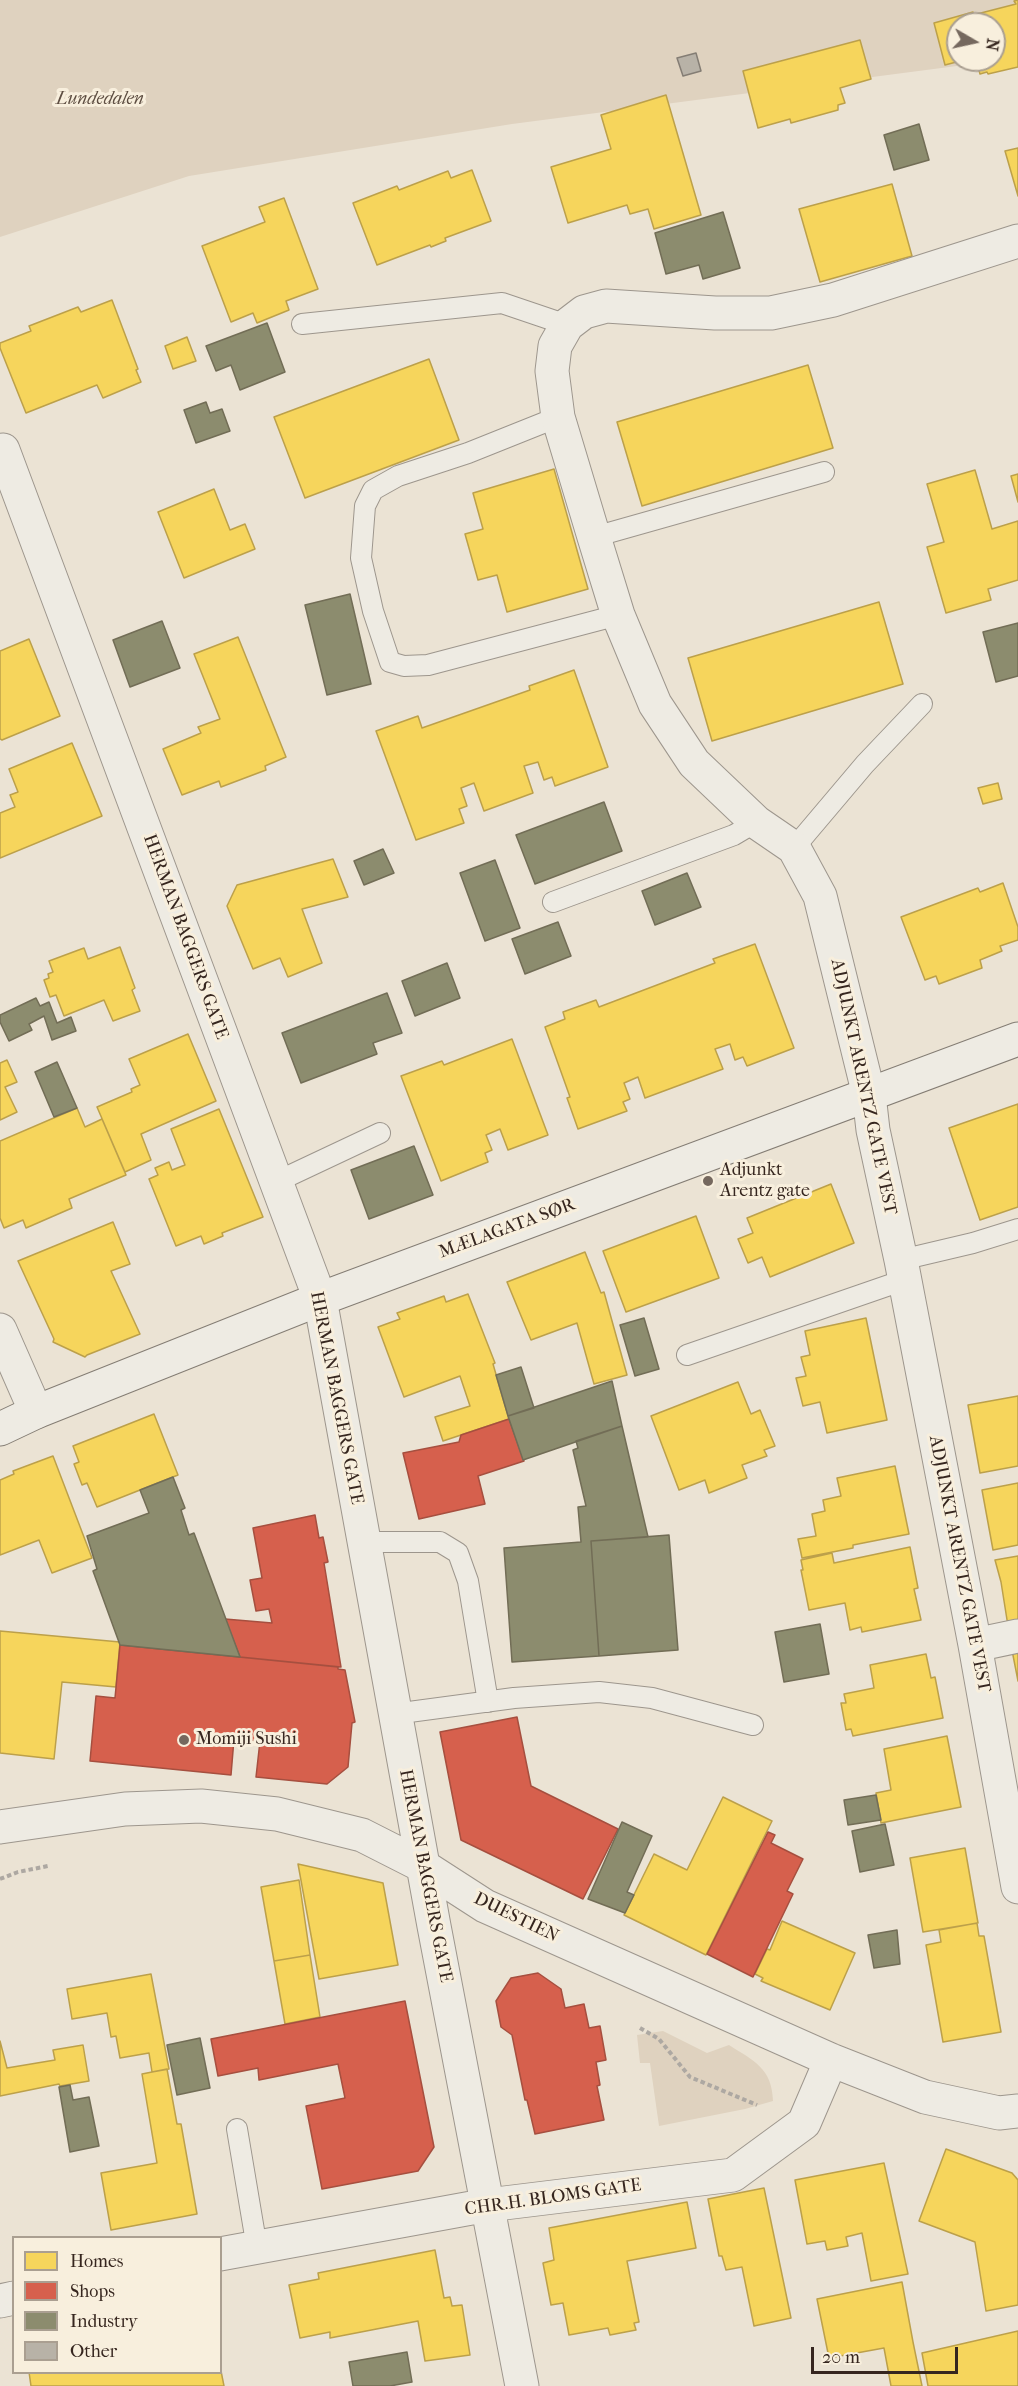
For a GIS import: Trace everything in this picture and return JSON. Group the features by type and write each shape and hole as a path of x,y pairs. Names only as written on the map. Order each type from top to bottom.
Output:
{"street":[{"path":"567,326 584,312 606,306 715,313 771,313 833,300 1018,241"},
{"name":"ADJUNKT ARENTZ GATE VEST","path":"567,326 555,346 552,371 558,417 618,615 655,704 694,763 756,822 794,848 819,896 868,1095 975,1646 1013,1827 1018,1887"},
{"name":"HERMAN BAGGERS GATE","path":"3,450 320,1299 394,1714 522,2386"},
{"name":"MÆLAGATA SØR","path":"0,1429 36,1412 320,1299 1018,1039"},
{"path":"0,1330 36,1412"},
{"path":"975,1646 1018,1636"},
{"name":"DUESTIEN","path":"0,1827 125,1809 201,1806 277,1814 362,1834 423,1866 485,1906 831,2060 925,2097 999,2113 1018,2111"},
{"name":"CHR.H. BLOMS GATE","path":"222,2254 488,2205 733,2175 804,2123 831,2060"}],"lane":[{"path":"302,324 502,303 567,326"},
{"path":"558,417 468,453 398,476 373,490 365,506 361,558 373,611 390,662 404,666 428,665 618,615"},
{"path":"594,537 824,472"},
{"path":"794,848 865,764 922,704"},
{"path":"553,902 734,835 756,822"},
{"path":"276,1182 380,1133"},
{"path":"687,1355 902,1270 1018,1229"},
{"path":"363,1542 440,1542 458,1553 468,1581 488,1702"},
{"path":"394,1714 488,1702 599,1692 652,1698 753,1725"},
{"path":"237,2129 257,2248"}],"path":[{"path":"640,2028 659,2039 690,2077 761,2106"}],"green space":[{"name":"Lundedalen","path":"0,0 1018,0 1018,58 1006,60 1006,12 946,12 946,67 512,124 189,176 0,237"},
{"path":"663,2031 707,2053 729,2045 754,2061 765,2073 772,2090 773,2101 745,2109 659,2126 650,2063 640,2063 637,2035"}],"building: Homes":[{"path":"1018,0 1018,67 1006,70 1006,12 985,12 1016,4 1014,1"},
{"path":"946,20 946,65 945,65 934,23"},
{"path":"860,40 871,79 840,88 845,103 838,105 838,110 791,123 790,119 758,128 743,71"},
{"path":"666,95 701,215 654,229 648,209 630,214 627,205 568,223 551,167 611,149 601,115"},
{"path":"1018,148 1018,196 1005,151"},
{"path":"472,170 491,221 445,238 446,241 431,247 430,245 377,265 353,203 397,186 399,190 448,171 451,178"},
{"path":"892,184 912,256 820,282 799,209"},
{"path":"284,198 318,289 286,301 289,310 257,323 253,313 231,322 202,246 265,222 259,207"},
{"path":"112,300 141,382 103,398 97,385 26,413 0,343 31,331 29,326 78,307 81,312"},
{"path":"187,337 196,361 173,369 165,346"},
{"path":"429,359 459,440 305,498 274,417"},
{"path":"808,365 833,448 642,506 617,422"},
{"path":"554,469 588,589 507,612 497,575 478,580 465,534 483,529 473,493"},
{"path":"975,470 992,529 1018,521 1018,580 988,589 991,600 946,613 927,547 944,542 927,484"},
{"path":"1018,474 1018,502 1011,476"},
{"path":"214,489 230,530 245,524 255,549 184,578 158,512"},
{"path":"879,602 903,684 712,741 688,658"},
{"path":"238,637 286,757 265,766 266,770 221,787 219,781 182,795 163,749 201,733 198,727 220,719 194,654"},
{"path":"29,639 60,716 2,740 0,739 0,651"},
{"path":"574,670 608,767 555,786 552,777 544,780 538,762 524,766 533,793 484,811 474,783 461,788 467,806 459,809 464,823 416,840 376,731 418,716 422,728 530,690 529,686"},
{"path":"72,743 102,816 0,858 0,813 15,807 10,795 18,792 9,769"},
{"path":"998,783 1002,799 983,804 978,788"},
{"path":"333,859 348,897 302,909 322,963 288,977 280,958 253,969 227,906 237,885"},
{"path":"1003,883 1018,927 1018,940 1000,946 1002,951 980,960 982,968 939,984 936,976 925,980 901,917 978,888 980,892"},
{"path":"755,944 794,1048 747,1066 743,1057 735,1060 730,1044 715,1049 723,1069 645,1098 638,1077 624,1083 630,1099 623,1102 627,1111 578,1129 567,1098 570,1097 545,1027 565,1019 563,1012 596,1000 599,1007 715,963 713,959"},
{"path":"120,947 135,988 132,990 140,1011 113,1021 104,1000 64,1016 56,995 50,997 44,980 49,978 48,974 53,972 49,961 84,948 88,959"},
{"path":"188,1034 216,1101 141,1134 151,1160 125,1172 97,1107 132,1092 131,1089 140,1085 129,1059"},
{"path":"512,1039 548,1135 508,1150 500,1129 486,1135 492,1150 485,1153 488,1162 441,1181 401,1076 442,1061 444,1065"},
{"path":"7,1060 17,1082 5,1087 17,1112 0,1120 0,1063"},
{"path":"1018,1104 1018,1207 980,1220 949,1128"},
{"path":"77,1108 85,1127 102,1119 126,1175 69,1199 72,1208 26,1228 23,1220 4,1228 0,1218 0,1141"},
{"path":"219,1109 263,1217 222,1233 223,1236 204,1244 201,1236 176,1246 149,1179 158,1175 155,1168 169,1162 172,1170 185,1165 171,1129"},
{"path":"831,1184 854,1243 770,1277 762,1257 748,1263 738,1239 753,1233 747,1218"},
{"path":"696,1216 719,1278 626,1312 603,1251"},
{"path":"113,1222 130,1264 111,1271 140,1334 85,1357 53,1342 54,1339 18,1261"},
{"path":"585,1252 601,1293 604,1292 627,1375 594,1384 577,1323 531,1340 507,1282"},
{"path":"468,1294 495,1363 493,1364 509,1419 443,1441 435,1417 470,1406 460,1376 404,1397 378,1327 400,1319 397,1313 444,1296 446,1302"},
{"path":"866,1318 887,1420 827,1433 820,1402 803,1406 796,1378 806,1376 801,1357 810,1355 805,1331"},
{"path":"738,1382 751,1414 760,1410 775,1446 764,1450 767,1456 742,1465 747,1478 709,1493 705,1480 679,1490 651,1416"},
{"path":"1018,1396 1018,1466 980,1473 968,1405"},
{"path":"154,1414 178,1475 97,1507 87,1483 82,1485 74,1464 79,1462 73,1446"},
{"path":"53,1456 92,1558 52,1573 39,1540 0,1555 0,1480 14,1474 13,1471"},
{"path":"895,1466 909,1534 802,1558 798,1539 816,1536 812,1514 825,1511 823,1500 841,1496 837,1478"},
{"path":"1018,1483 1018,1545 993,1550 982,1490"},
{"path":"910,1547 918,1588 914,1589 921,1620 862,1632 861,1627 850,1630 845,1603 809,1610 801,1560 832,1553 834,1563"},
{"path":"1018,1556 1018,1624 1008,1626 995,1560"},
{"path":"0,1631 120,1642 116,1687 62,1682 54,1759 0,1753"},
{"path":"1018,1643 1018,1681 1011,1645"},
{"path":"926,1654 931,1678 935,1677 943,1718 853,1736 851,1729 846,1730 841,1703 846,1703 844,1694 874,1688 870,1665"},
{"path":"947,1736 961,1807 881,1823 876,1793 891,1790 884,1749"},
{"path":"723,1797 772,1821 706,1955 624,1915 654,1854 687,1870"},
{"path":"965,1848 978,1923 923,1932 910,1858"},
{"path":"298,1864 383,1883 398,1965 319,1979"},
{"path":"299,1880 310,1955 274,1961 261,1887"},
{"path":"782,1921 855,1953 830,2010 761,1981 763,1978 755,1974 767,1949 770,1950"},
{"path":"977,1923 979,1936 984,1936 1001,2032 943,2042 926,1945 941,1942 939,1930"},
{"path":"310,1955 320,2017 285,2024 274,1961"},
{"path":"151,1974 169,2069 152,2072 149,2053 120,2058 116,2036 111,2037 107,2013 72,2019 67,1989"},
{"path":"0,2041 7,2068 55,2060 53,2050 83,2045 89,2081 60,2086 59,2084 0,2096"},
{"path":"167,2069 177,2124 181,2124 197,2214 111,2230 101,2173 157,2163 142,2074"},
{"path":"946,2149 1012,2173 1018,2180 1018,2305 986,2311 975,2242 919,2221"},
{"path":"884,2163 908,2274 871,2281 862,2233 846,2237 848,2246 827,2250 825,2241 807,2244 795,2180"},
{"path":"764,2188 791,2318 754,2326 742,2267 726,2270 722,2256 719,2256 708,2199"},
{"path":"687,2202 696,2248 627,2261 639,2322 634,2323 636,2330 610,2335 608,2328 569,2335 563,2303 551,2305 543,2263 554,2260 549,2228"},
{"path":"435,2250 444,2298 450,2297 452,2306 462,2305 470,2355 425,2361 418,2321 330,2338 330,2332 300,2338 289,2285 319,2279 318,2273"},
{"path":"902,2282 922,2386 891,2386 884,2348 829,2358 817,2299"},
{"path":"1018,2331 1018,2386 928,2386 922,2353"},
{"path":"29,2374 222,2374 224,2386 31,2386"}],"building: Shops":[{"path":"509,1419 524,1461 478,1476 485,1504 419,1519 403,1453 459,1442 461,1435"},
{"path":"315,1515 319,1538 323,1537 328,1562 324,1563 341,1667 240,1657 225,1619 272,1623 269,1609 256,1611 250,1580 262,1578 253,1528"},
{"path":"120,1645 338,1667 338,1669 345,1670 355,1722 352,1723 348,1767 327,1784 256,1777 260,1741 234,1739 231,1775 90,1761 96,1696 115,1698"},
{"path":"517,1717 531,1786 618,1829 583,1899 461,1840 440,1732"},
{"path":"768,1832 775,1835 771,1843 803,1859 787,1891 793,1894 753,1977 707,1954"},
{"path":"538,1973 561,1989 565,2008 584,2004 589,2028 600,2026 606,2060 596,2062 600,2085 597,2086 604,2120 535,2134 527,2100 525,2100 512,2035 501,2027 496,2001 511,1978"},
{"path":"405,2001 434,2147 418,2171 322,2189 306,2106 345,2098 338,2064 259,2080 258,2068 218,2076 211,2039"}],"building: Industry":[{"path":"919,124 929,160 894,170 884,135"},
{"path":"723,212 740,268 703,279 699,265 666,274 655,233"},
{"path":"267,323 285,372 240,390 231,365 216,371 206,346"},
{"path":"206,402 210,413 222,409 230,431 196,443 184,410"},
{"path":"350,594 371,684 327,695 305,605"},
{"path":"162,621 180,668 130,687 113,640"},
{"path":"1018,623 1018,676 996,682 983,632"},
{"path":"604,802 622,851 535,884 516,835"},
{"path":"383,849 394,873 364,885 354,861"},
{"path":"495,860 520,928 485,941 460,873"},
{"path":"687,873 701,907 655,925 642,891"},
{"path":"558,922 571,956 525,974 512,939"},
{"path":"447,963 460,998 415,1016 402,981"},
{"path":"387,993 402,1033 373,1043 377,1054 301,1083 282,1033"},
{"path":"36,998 40,1006 49,1002 57,1023 71,1017 76,1031 52,1040 44,1016 29,1024 32,1030 9,1041 0,1022 0,1015"},
{"path":"57,1062 77,1108 54,1117 35,1072"},
{"path":"414,1146 433,1195 369,1219 351,1170"},
{"path":"644,1318 659,1369 635,1376 620,1325"},
{"path":"521,1367 534,1408 508,1416 496,1375"},
{"path":"612,1381 622,1426 523,1460 508,1416"},
{"path":"622,1426 648,1537 591,1541 599,1656 512,1662 504,1548 581,1542 578,1507 586,1506 573,1450 578,1448 576,1441"},
{"path":"173,1477 185,1508 181,1510 189,1535 194,1533 240,1657 120,1645 93,1571 97,1569 87,1536 149,1513 140,1490"},
{"path":"669,1535 678,1650 599,1656 591,1541"},
{"path":"820,1624 829,1674 784,1682 775,1632"},
{"path":"876,1795 881,1820 848,1825 844,1800"},
{"path":"622,1822 652,1836 627,1892 634,1895 625,1913 588,1899"},
{"path":"885,1824 894,1865 860,1872 852,1831"},
{"path":"897,1930 900,1964 874,1968 868,1935"},
{"path":"200,2038 210,2088 177,2095 167,2045"},
{"path":"70,2085 73,2100 89,2097 99,2146 70,2152 59,2087"},
{"path":"407,2352 412,2382 390,2386 353,2386 349,2362"}],"building: Other":[{"path":"696,53 701,71 683,76 677,58"}],"place":[{"name":"Adjunkt Arentz gate","path":"708,1181"},
{"name":"Momiji Sushi","path":"184,1740"}]}
